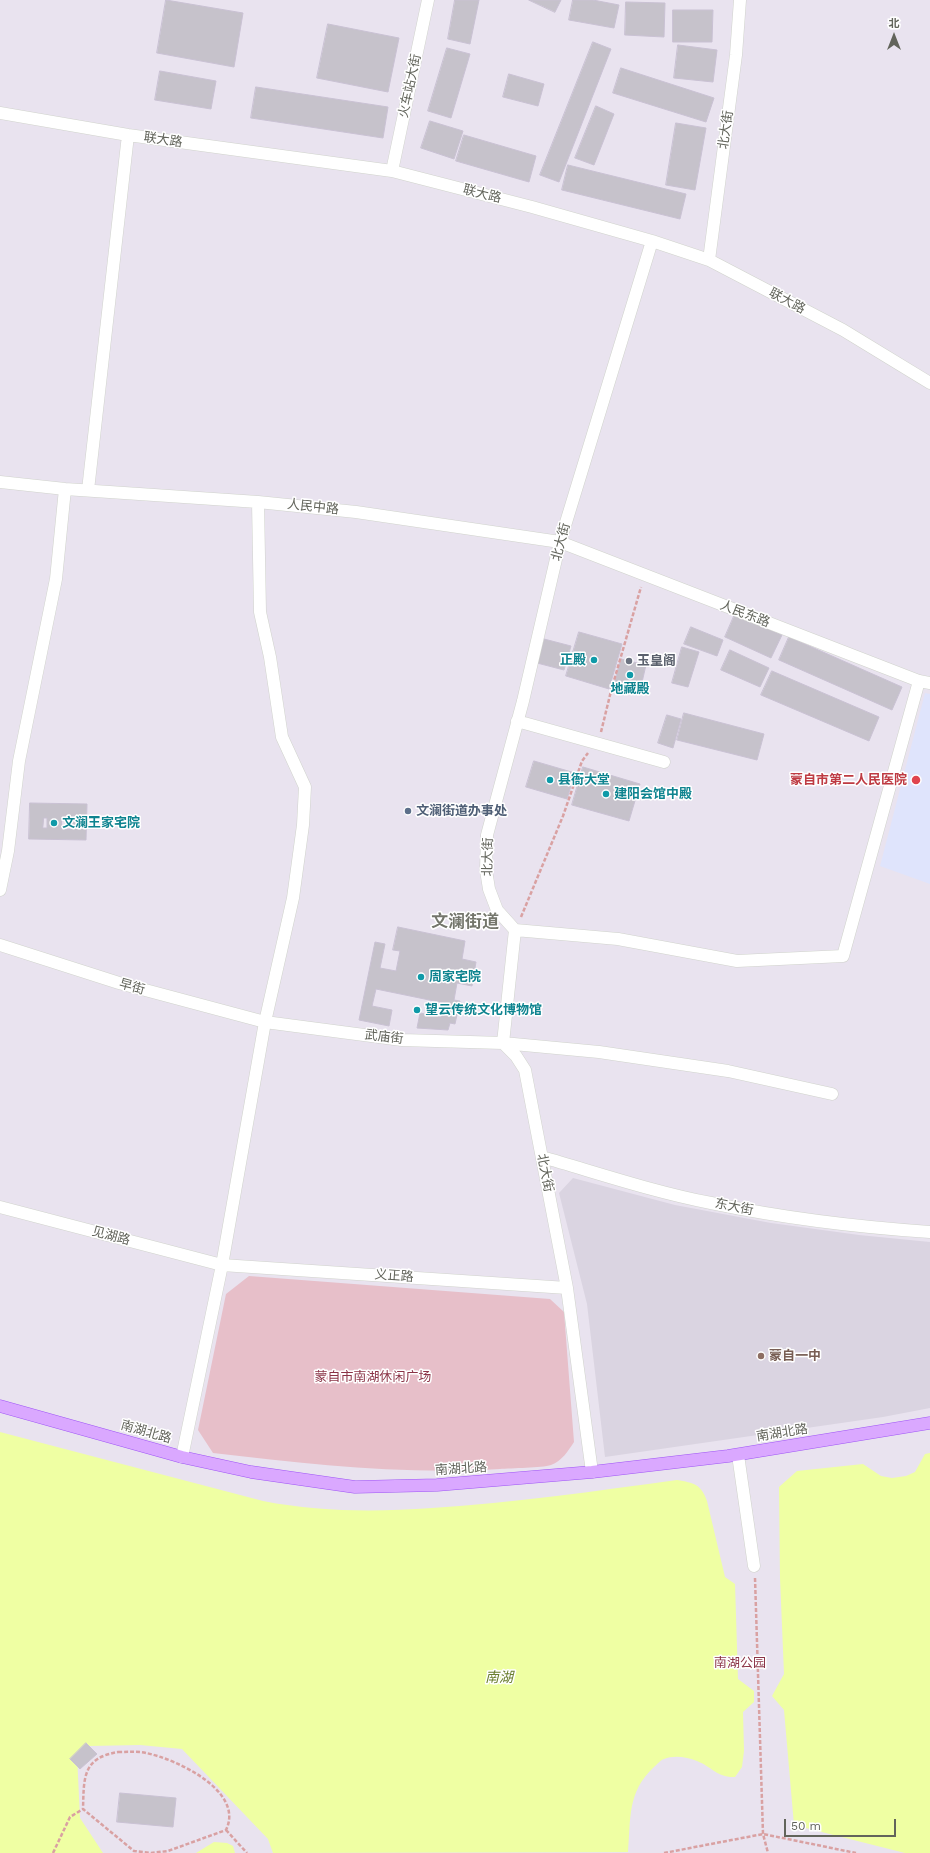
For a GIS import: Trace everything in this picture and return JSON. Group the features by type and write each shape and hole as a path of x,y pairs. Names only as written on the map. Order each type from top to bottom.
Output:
{"main road":[{"name":"南湖北路","path":"0,1406 182,1457 258,1473 355,1487 437,1486 592,1472 738,1455 930,1423"}],"street":[{"name":"火车站大街","path":"392,171 428,0"},
{"name":"北大街","path":"709,260 736,56 740,0"},
{"name":"联大路","path":"0,114 128,135 392,171 532,207 709,260 843,330 930,383"},
{"path":"88,490 128,135"},
{"name":"北大街","path":"515,930 497,910 489,889 486,870 487,835 517,721 560,542 652,242"},
{"name":"人民中路","path":"0,482 65,489 258,502 364,513 560,542"},
{"path":"0,890 8,851 19,761 56,579 65,489"},
{"path":"182,1457 222,1265 265,1022 293,898 303,825 305,787 282,736 270,658 260,612 258,502"},
{"name":"人民东路","path":"560,542 924,682"},
{"path":"503,1043 515,930 618,939 738,961 843,956 924,682"},
{"path":"517,721 664,762"},
{"name":"早街","path":"0,945 119,983 265,1022"},
{"name":"武庙街","path":"265,1022 402,1040 503,1043 599,1052 728,1071 832,1094"},
{"name":"北大街","path":"503,1043 516,1056 525,1070 567,1288 592,1472"},
{"name":"东大街","path":"542,1156 611,1177 710,1203 797,1219 930,1232"},
{"name":"见湖路","path":"0,1207 222,1265"},
{"name":"义正路","path":"222,1265 567,1288"},
{"path":"738,1455 754,1566"}],"path":[{"path":"754,1566 763,1834 768,1853"},
{"path":"118,1752 147,1753 183,1765 213,1786 227,1806 230,1821 226,1830 168,1852 151,1853 134,1851 83,1810 84,1783 89,1768 95,1760 103,1754 118,1752"},
{"path":"53,1853 70,1817 83,1810"},
{"path":"226,1830 247,1853"},
{"path":"664,1853 763,1834 842,1852 856,1853"}],"shaded area":[{"name":"蒙自市第二人民医院","path":"925,693 930,694 930,884 880,866"},
{"name":"蒙自一中","path":"573,1178 675,1205 771,1223 859,1235 930,1242 930,1408 883,1417 605,1457 587,1304 559,1193"}],"green space":[{"name":"蒙自市南湖休闲广场","path":"249,1276 550,1299 564,1312 574,1442 562,1458 551,1465 464,1470 428,1471 356,1467 213,1453 198,1430 226,1294"}],"water":[{"name":"南湖","path":"0,1432 263,1501 284,1505 326,1509 390,1510 463,1506 524,1500 677,1480 692,1483 696,1485 705,1495 725,1577 735,1584 738,1679 754,1691 754,1702 743,1712 744,1751 742,1767 735,1777 729,1777 719,1774 702,1763 689,1758 672,1757 661,1760 645,1776 635,1796 630,1817 628,1852 273,1853 268,1839 182,1749 140,1745 89,1746 77,1755 80,1818 103,1853 0,1853"},
{"path":"930,1453 930,1853 905,1853 794,1825 784,1710 772,1696 784,1674 780,1578 779,1487 797,1471 863,1464 881,1476 892,1478 906,1476 915,1472 925,1454"},
{"path":"214,1842 227,1843 233,1846 235,1853 196,1853"}],"building":[{"path":"166,0 243,13 234,67 157,53"},
{"path":"455,0 479,0 470,44 448,39"},
{"path":"529,0 561,0 555,12"},
{"path":"573,0 593,0 619,5 614,28 569,20"},
{"path":"626,2 665,3 664,37 625,35"},
{"path":"673,10 713,10 712,42 673,42"},
{"path":"328,24 399,38 388,92 317,78"},
{"path":"593,42 611,49 559,182 540,175"},
{"path":"678,45 717,50 713,82 674,78"},
{"path":"447,48 470,54 451,118 428,111"},
{"path":"621,68 714,98 706,122 613,93"},
{"path":"160,71 216,81 211,109 155,100"},
{"path":"509,74 544,84 538,106 503,97"},
{"path":"256,87 388,107 383,138 251,118"},
{"path":"596,106 614,114 594,165 575,158"},
{"path":"430,121 463,131 454,159 421,148"},
{"path":"676,123 706,128 695,190 666,185"},
{"path":"464,135 536,156 529,182 456,161"},
{"path":"568,165 686,194 680,219 562,190"},
{"path":"735,614 782,635 771,658 725,637"},
{"path":"691,627 723,640 717,656 684,644"},
{"name":"正殿","path":"579,632 622,644 609,689 566,676"},
{"path":"789,637 902,687 892,710 779,660"},
{"path":"544,639 571,646 564,670 537,663"},
{"path":"682,647 699,652 688,687 672,683"},
{"path":"730,650 769,668 760,687 721,670"},
{"name":"地藏殿","path":"621,659 646,665 640,691 614,685"},
{"path":"772,671 879,717 869,741 761,695"},
{"path":"684,713 764,734 757,760 677,740"},
{"path":"667,715 681,719 673,748 658,743"},
{"name":"县衙大堂","path":"534,761 575,773 567,799 526,787"},
{"name":"建阳会馆中殿","path":"583,767 640,784 629,821 572,805"},
{"name":"文澜王家宅院","path":"30,803 87,804 86,840 29,839","holes":["44,818 47,818 47,828 43,828","62,818 72,819 72,829 62,829"]},
{"name":"周家宅院","path":"398,927 465,941 462,959 476,962 472,986 457,983 454,1000 460,1001 455,1024 450,1023 448,1030 417,1028 420,1013 441,1017 444,1003 376,989 372,1006 392,1010 389,1026 359,1020 375,942 385,944 380,968 396,971 400,951 393,950"},
{"path":"86,1743 97,1754 80,1769 70,1759"},
{"path":"120,1793 176,1798 173,1827 117,1822"}],"place":[{"name":"正殿","path":"594,660"},
{"name":"玉皇阁","path":"629,661"},
{"name":"地藏殿","path":"630,675"},
{"name":"县衙大堂","path":"550,780"},
{"name":"蒙自市第二人民医院","path":"916,780"},
{"name":"建阳会馆中殿","path":"606,794"},
{"name":"文澜街道办事处","path":"408,811"},
{"name":"文澜王家宅院","path":"54,823"},
{"name":"周家宅院","path":"421,977"},
{"name":"望云传统文化博物馆","path":"417,1010"},
{"name":"蒙自一中","path":"761,1356"}],"district":[{"name":"文澜街道","path":"465,922"}],"park label":[{"name":"南湖公园","path":"740,1663"}]}
